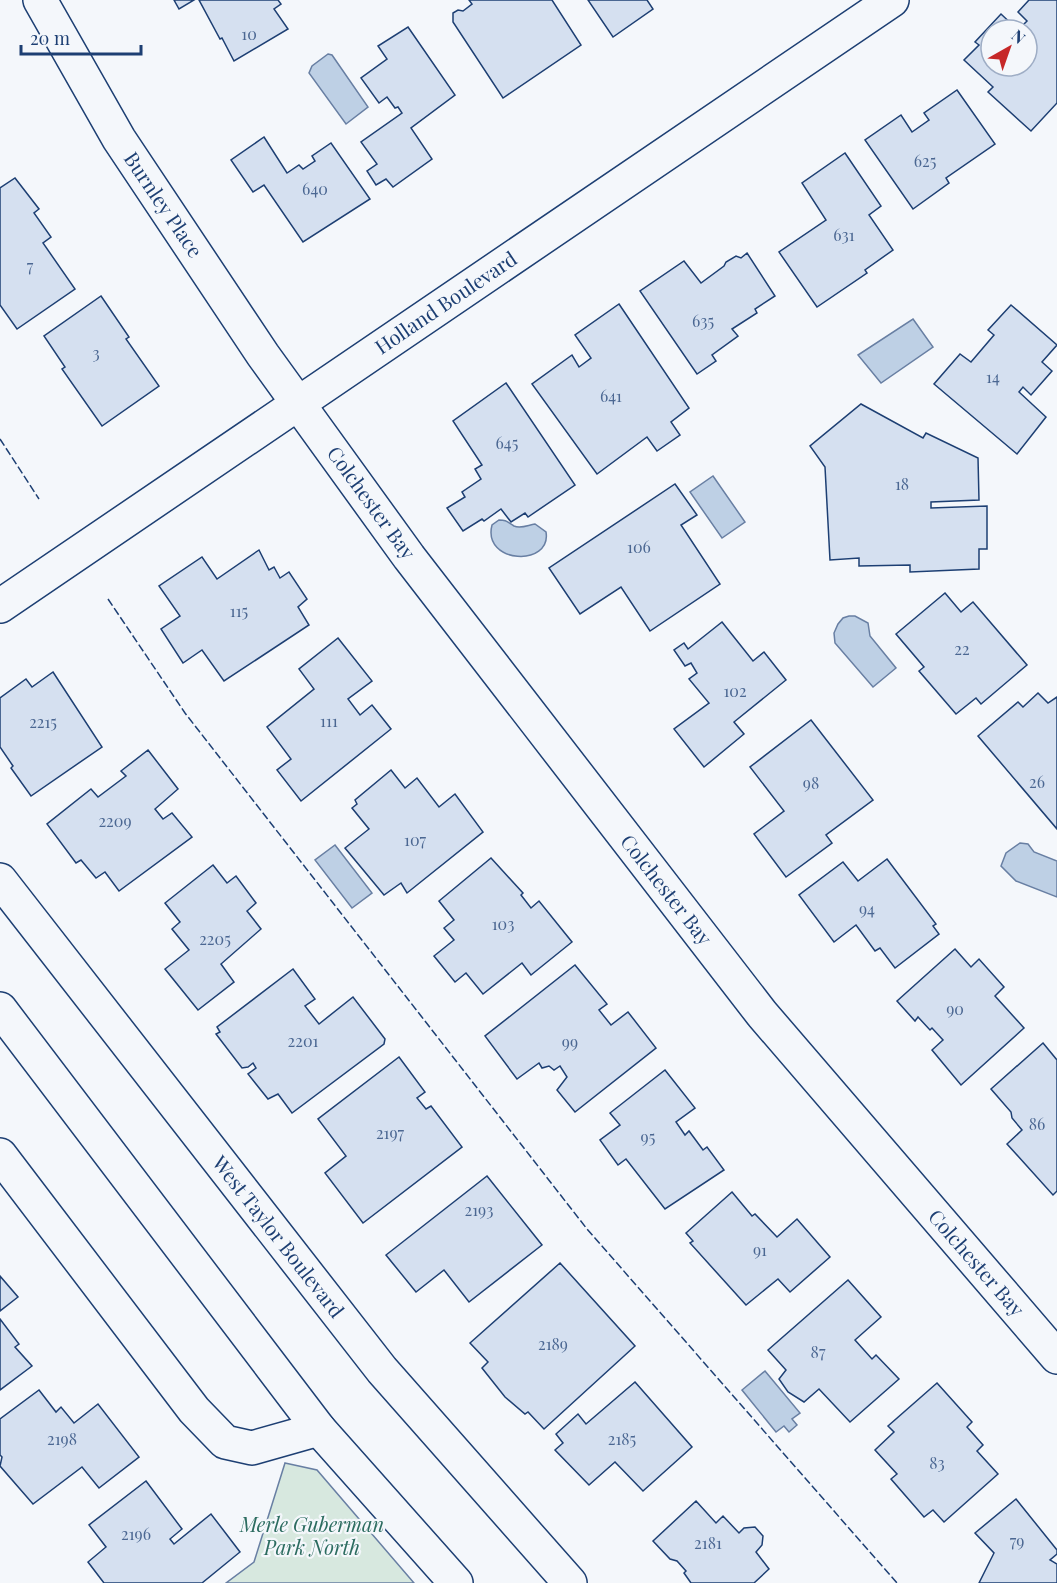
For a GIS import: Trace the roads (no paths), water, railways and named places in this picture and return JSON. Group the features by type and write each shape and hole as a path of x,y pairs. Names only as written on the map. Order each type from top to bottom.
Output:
{"street":[{"name":"Burnley Place","path":"40,0 119,139 263,355 299,403"},
{"name":"Holland Boulevard","path":"0,606 892,0"},
{"name":"Colchester Bay","path":"299,403 409,557 762,1014 1057,1356"},
{"name":"West Taylor Boulevard","path":"0,880 382,1370 570,1583"},
{"path":"0,1009 320,1429 456,1583"},
{"path":"0,1155 195,1410 225,1442 252,1448 320,1429"}],"water":[{"path":"328,54 332,55 368,107 346,124 309,73 312,66"},
{"path":"913,319 933,347 881,383 858,355"},
{"path":"713,476 745,522 722,538 690,492"},
{"path":"499,520 517,527 535,524 546,532 545,543 539,551 529,555 506,554 497,547 492,538 492,525"},
{"path":"855,616 868,623 870,636 896,668 873,687 835,643 834,633 838,624 843,618"},
{"path":"1020,843 1028,844 1034,852 1057,861 1057,897 1016,881 1001,866 1006,853"},
{"path":"335,845 372,893 352,908 315,860"},
{"path":"765,1371 800,1413 792,1419 797,1425 789,1432 784,1426 776,1432 742,1390"}],"park label":[{"name":"Merle Guberman Park North","path":"312,1536"}]}
